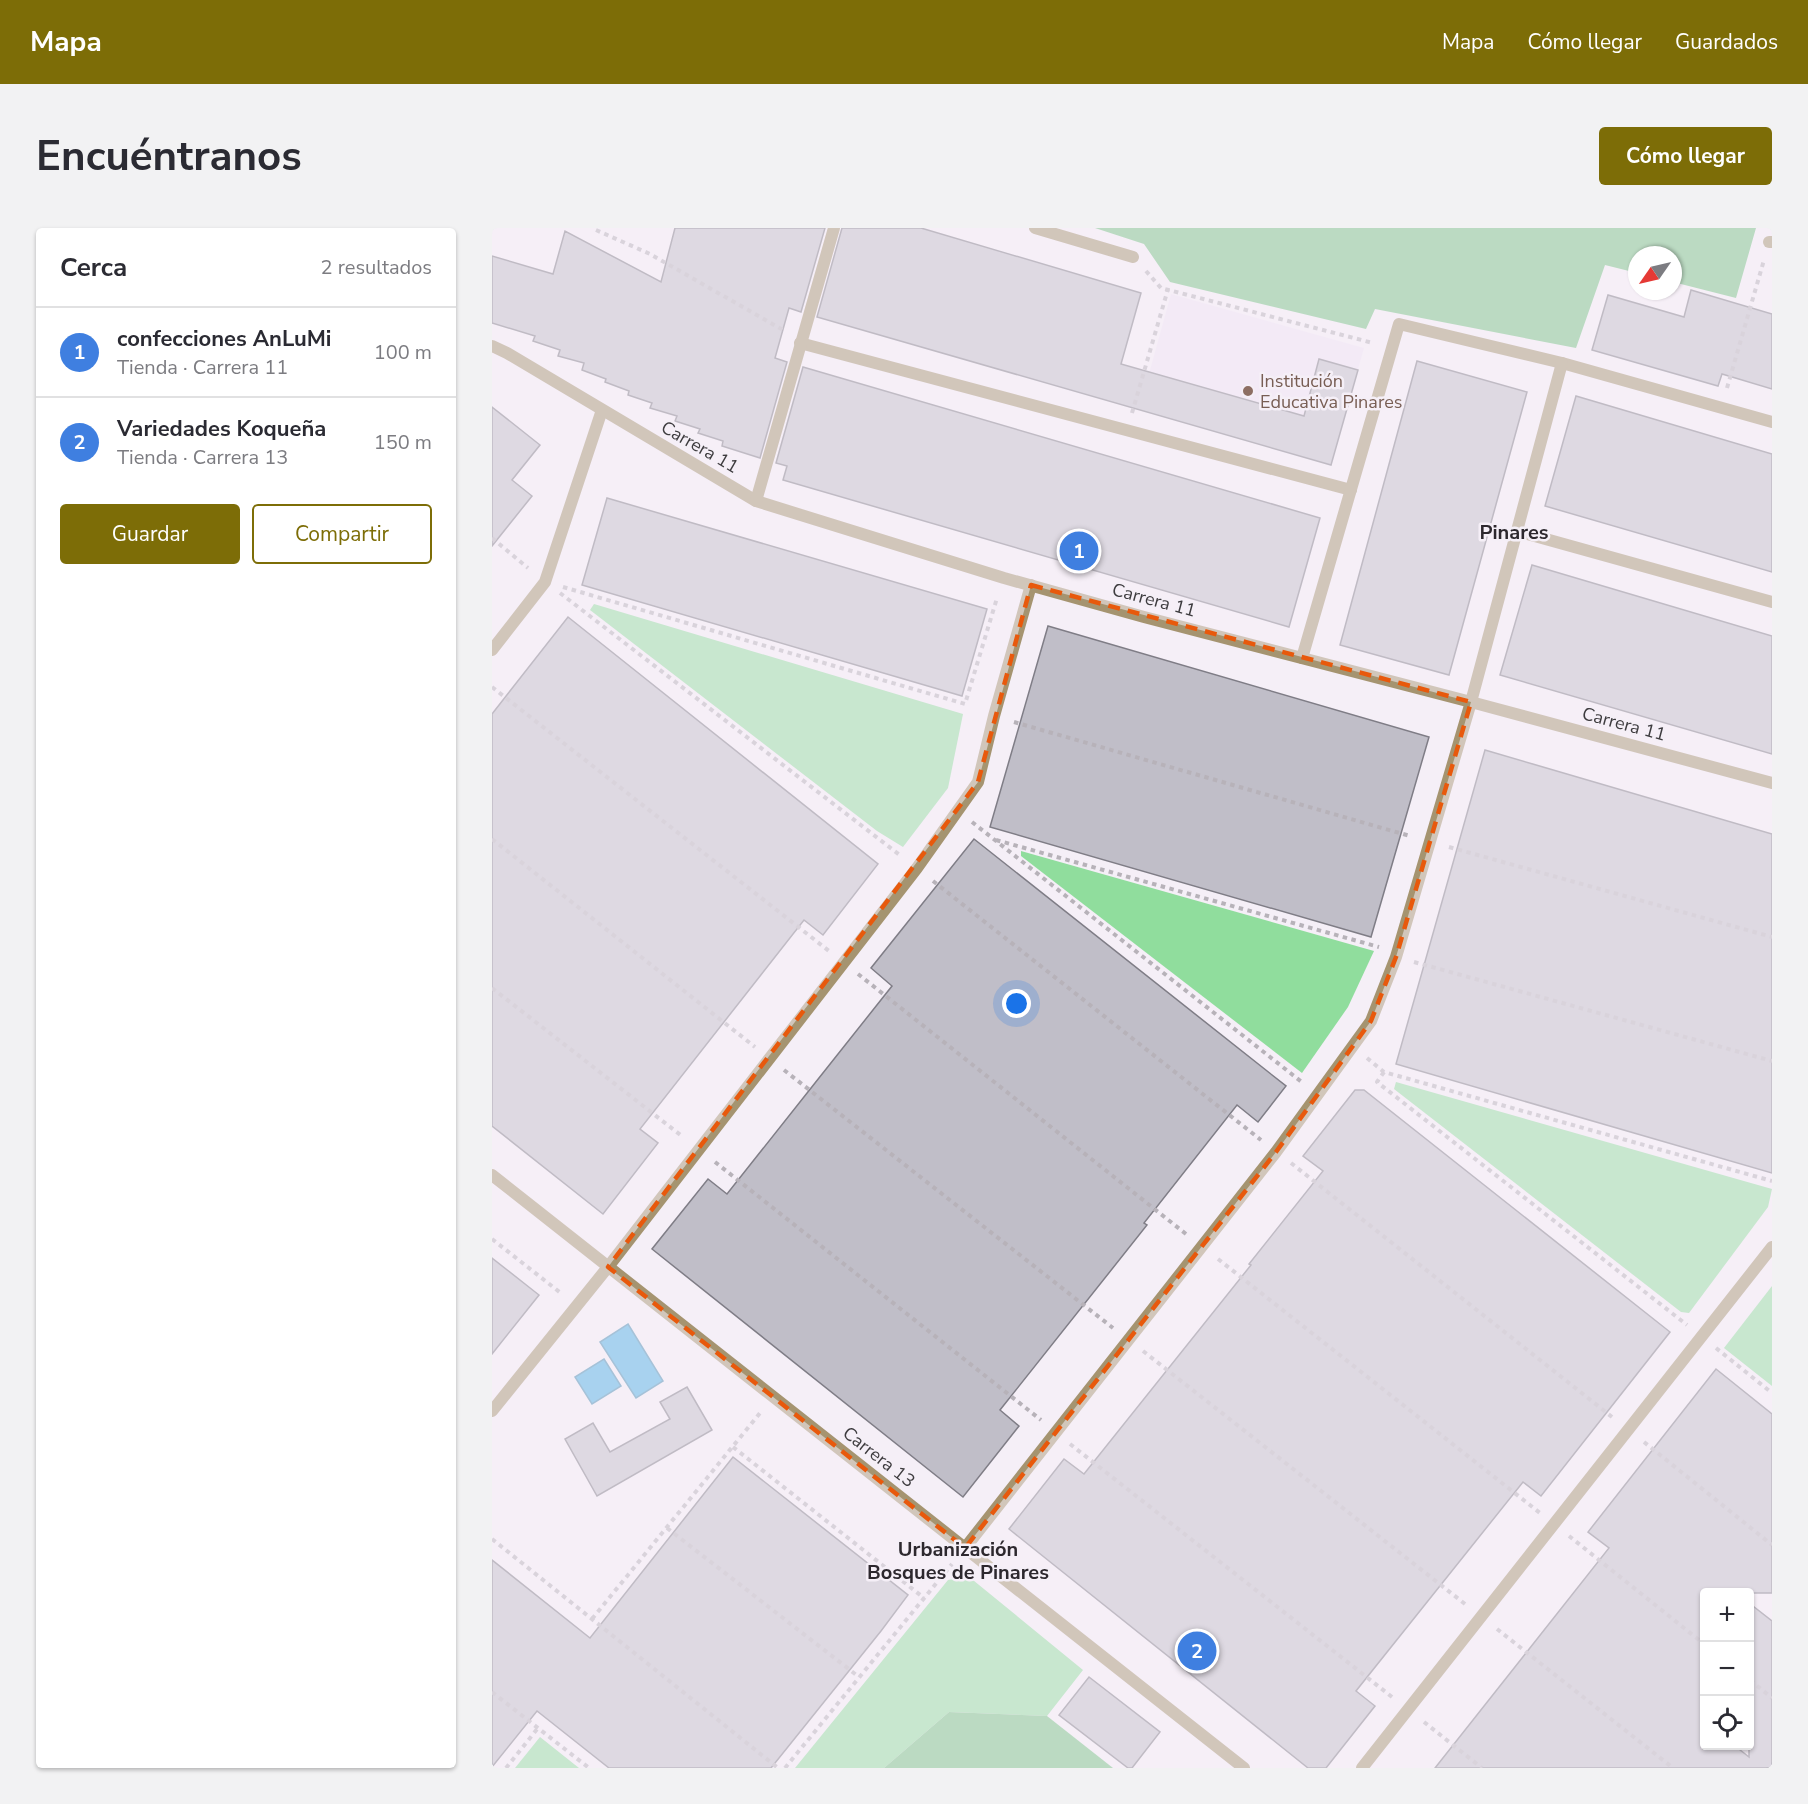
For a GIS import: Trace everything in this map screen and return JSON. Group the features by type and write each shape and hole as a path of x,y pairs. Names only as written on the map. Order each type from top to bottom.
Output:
{"street":[{"path":"756,501 834,228"},
{"path":"1035,228 1133,257"},
{"path":"1302,658 1399,324 1562,363 1772,422"},
{"path":"800,343 1351,490"},
{"name":"Carrera 11","path":"492,346 756,501 1004,578 1772,783"},
{"path":"965,1548 1276,1152 1371,1021 1396,955 1471,702 1562,363"},
{"path":"492,650 545,582 602,410"},
{"path":"1517,531 1772,602"},
{"path":"492,1411 608,1267 959,812 978,782 1031,585"},
{"name":"Carrera 13","path":"492,1175 1245,1768"},
{"path":"1362,1768 1772,1247"}],"path":[{"path":"596,230 650,254 775,324 800,343"},
{"path":"1722,408 1770,242"},
{"path":"1133,257 1161,288 1392,347"},
{"path":"1127,430 1168,290"},
{"path":"492,538 545,582 917,868 1772,1545"},
{"path":"545,582 965,704 1004,578"},
{"path":"492,687 1702,1642"},
{"path":"994,717 1772,937"},
{"path":"959,812 1318,1094"},
{"path":"492,839 1673,1768"},
{"path":"993,839 1364,941 1396,955 1772,1061"},
{"path":"492,988 1482,1768"},
{"path":"1353,1047 1384,1072 1772,1181"},
{"path":"1384,1072 1377,1082 1772,1393"},
{"path":"492,1239 577,1305"},
{"path":"592,1619 773,1396"},
{"path":"733,1447 924,1598"},
{"path":"667,1528 859,1677"},
{"path":"492,1539 778,1768"},
{"path":"785,1768 965,1548"},
{"path":"1754,1684 1772,1698"},
{"path":"492,1692 589,1768"},
{"path":"506,1768 538,1728"}],"highlighted area":[{"path":"1031,585 1471,702 1396,957 1371,1021 1276,1152 965,1548 608,1267 978,782"}],"shaded area":[{"name":"Institución Educativa Pinares","path":"1171,294 1364,348 1331,465 1139,410"}],"green space":[{"path":"1095,228 1756,228 1736,298 1682,284 1682,246 1628,246 1628,271 1605,265 1576,348 1375,309 1366,329 1170,282 1144,244"},
{"path":"594,604 963,714 948,788 903,847 877,831 590,610"},
{"path":"1021,851 1374,951 1348,1007 1302,1073 1021,856"},
{"path":"1396,1082 1772,1189 1768,1207 1689,1313 1681,1312 1394,1089"},
{"path":"1772,1286 1772,1386 1724,1348"},
{"path":"968,1576 1083,1670 1047,1716 949,1712 884,1768 795,1768 948,1580"},
{"path":"949,1712 1047,1716 1113,1768 884,1768"},
{"path":"540,1737 579,1768 515,1768"}],"water":[{"path":"628,1324 663,1381 636,1398 600,1342"},
{"path":"604,1359 621,1386 592,1404 575,1377"}],"building":[{"path":"675,228 825,228 801,312 789,308 775,358 787,362 760,458 722,446 723,441 698,433 700,429 675,421 677,416 650,408 652,403 628,395 629,391 582,370 584,363 558,356 560,350 533,341 535,336 492,323 492,256 553,274 565,231 661,282"},
{"path":"842,228 921,228 1141,293 1121,364 1304,416 1319,359 1358,370 1331,465 817,317"},
{"path":"1691,290 1772,314 1772,389 1722,374 1718,386 1592,350 1608,295 1684,317"},
{"path":"1417,361 1527,392 1449,675 1340,645"},
{"path":"803,367 1320,518 1289,627 783,480 787,466 776,463"},
{"path":"1576,396 1772,454 1772,572 1545,506"},
{"path":"492,407 540,445 512,480 532,496 492,546"},
{"path":"607,498 987,609 962,696 582,585"},
{"path":"1532,565 1772,636 1772,754 1500,675"},
{"path":"568,617 878,864 823,935 804,920 640,1129 658,1143 603,1214 492,1126 492,714"},
{"path":"1048,626 1429,737 1371,937 990,827"},
{"path":"1485,750 1772,834 1772,1173 1396,1064"},
{"path":"974,839 1286,1086 1258,1122 1237,1105 1144,1223 1147,1225 1000,1410 1019,1426 963,1497 652,1249 708,1179 727,1194 892,986 871,968"},
{"path":"1355,1090 1364,1090 1670,1332 1541,1496 1523,1482 1356,1691 1375,1706 1326,1768 1308,1768 1009,1529 1064,1459 1084,1474 1251,1265 1249,1264 1323,1171 1303,1156"},
{"path":"492,1258 539,1295 492,1354"},
{"path":"1716,1369 1772,1414 1772,1593 1754,1593 1754,1588 1700,1588 1700,1750 1740,1750 1749,1757 1749,1750 1754,1750 1754,1607 1772,1621 1772,1768 1435,1768 1609,1548 1588,1532"},
{"path":"687,1387 712,1430 597,1496 565,1439 593,1423 610,1452 670,1419 660,1402"},
{"path":"733,1457 908,1595 881,1631 771,1768 609,1768 537,1711 492,1767 492,1560 590,1638"},
{"path":"1089,1677 1160,1732 1132,1768 1128,1768 1059,1715"}],"place":[{"name":"Institución Educativa Pinares","path":"1248,391"},
{"name":"confecciones AnLuMi","path":"1079,551"},
{"name":"Variedades Koqueña","path":"1197,1651"}],"district":[{"name":"Pinares","path":"1514,532"},
{"name":"Urbanización Bosques de Pinares","path":"958,1560"}]}
